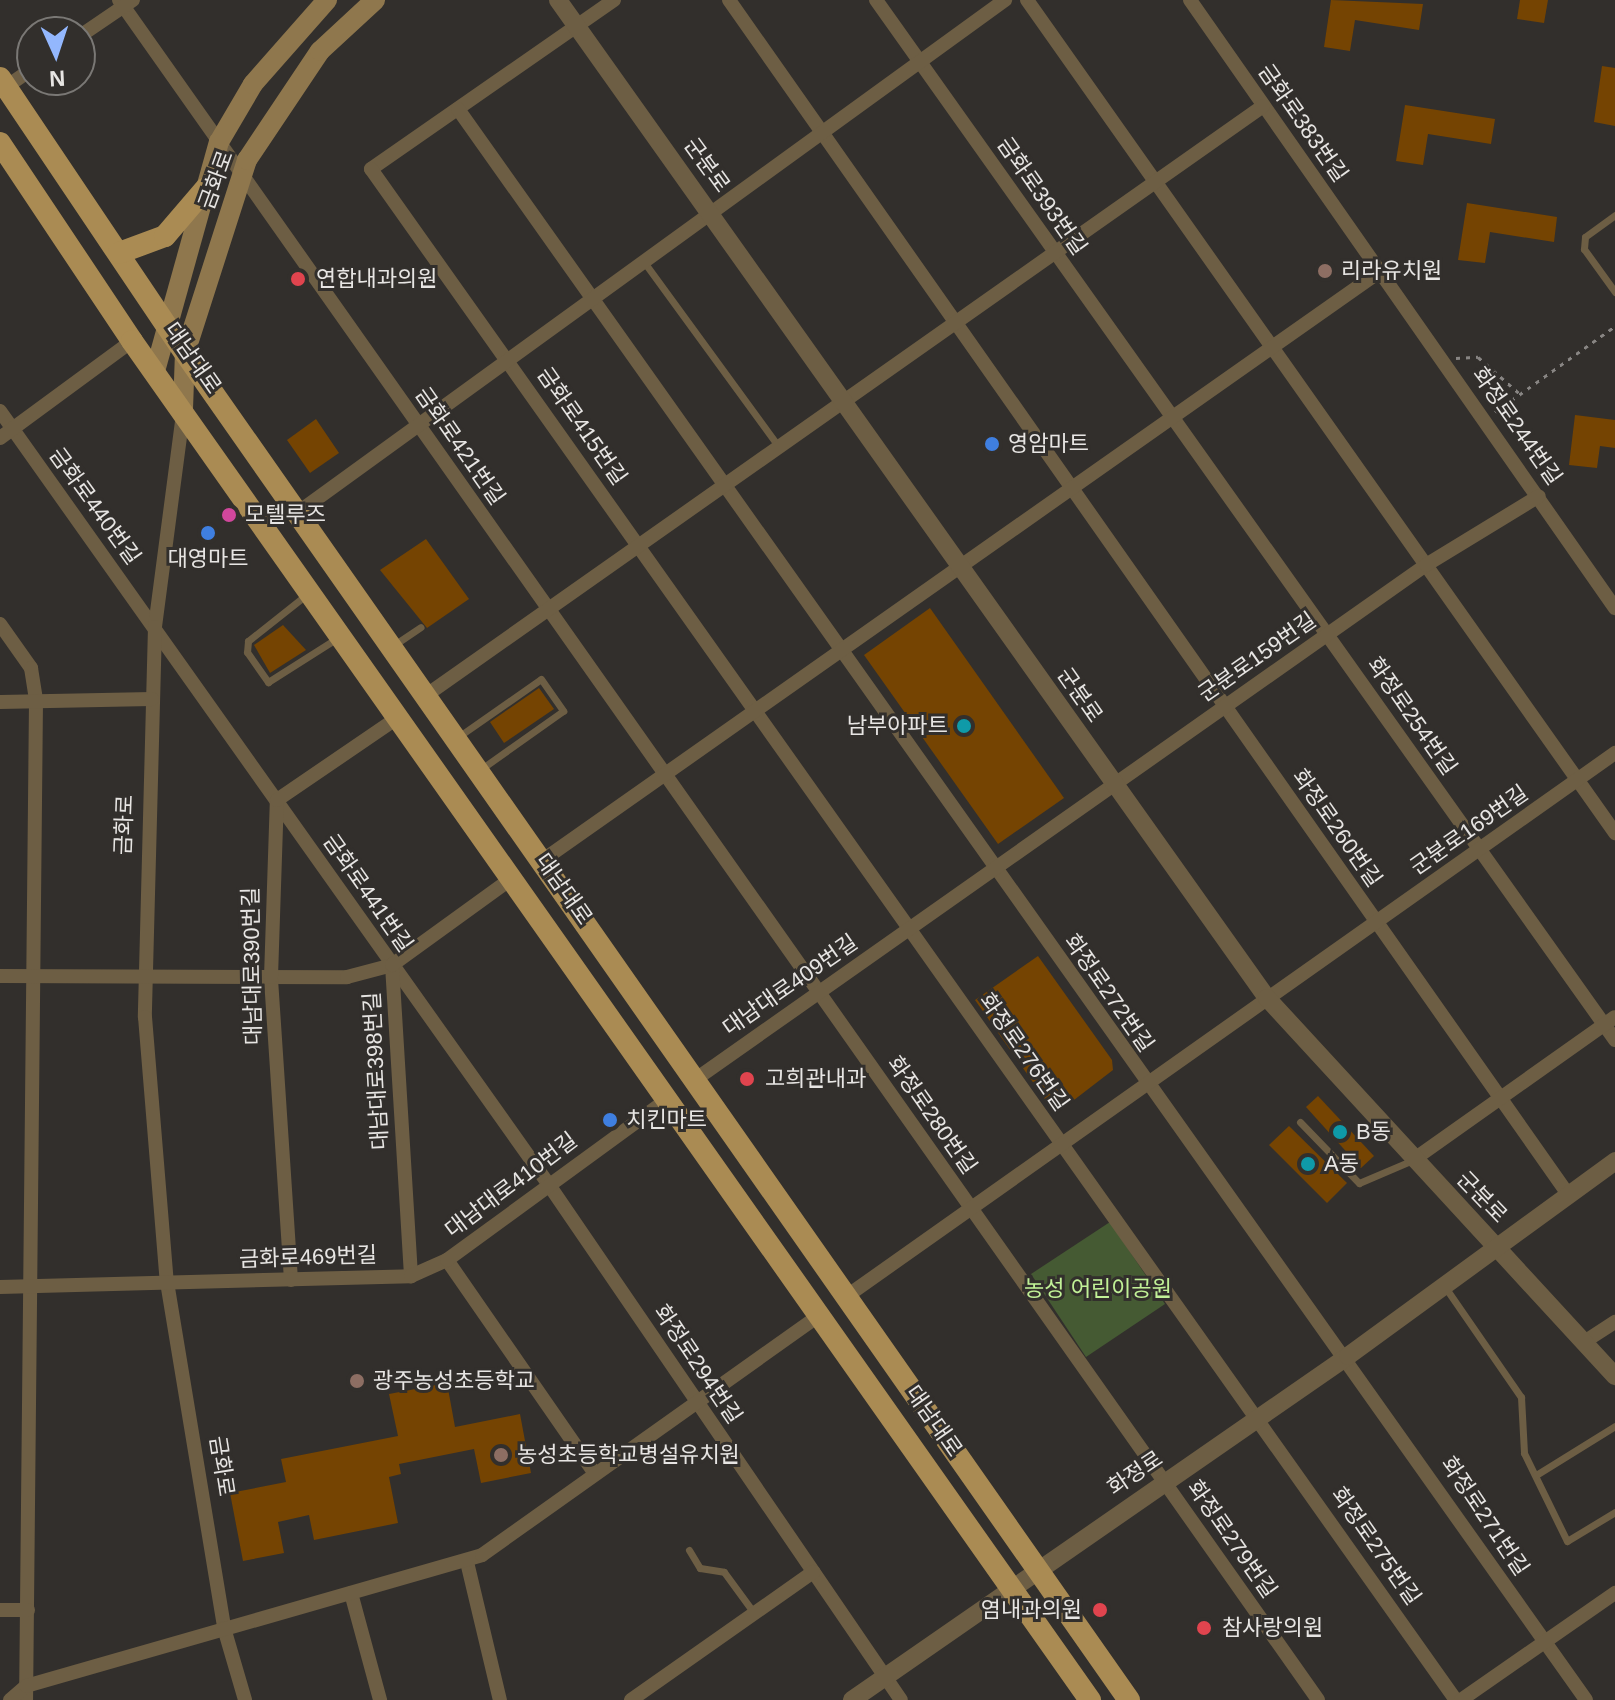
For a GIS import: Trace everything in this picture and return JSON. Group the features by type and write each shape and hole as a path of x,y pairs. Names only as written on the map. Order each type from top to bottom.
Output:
{"main road":[{"name":"금화로","path":"155,371 219,142 253,84 327,0"},
{"name":"금화로","path":"183,409 185,353 241,176 299,77 375,0"},
{"name":"대남대로","path":"3,83 169,324 185,353 481,769 1129,1700"},
{"name":"대남대로","path":"0,143 132,341 343,635 1090,1700"},
{"path":"119,253 165,236 206,188"}],"street":[{"name":"군분로","path":"558,0 711,210 1112,783 1267,998 1615,1376"},
{"path":"458,109 614,0"},
{"name":"화정로260번길","path":"729,0 1567,1193"},
{"name":"금화로393번길","path":"876,0 1172,418"},
{"path":"300,511 711,210 1005,0"},
{"path":"1027,0 1615,833"},
{"name":"금화로383번길","path":"1190,0 1382,270"},
{"name":"금화로421번길","path":"125,2 241,176 665,774"},
{"path":"96,24 125,2"},
{"path":"428,694 1263,106"},
{"name":"금화로415번길","path":"458,109 371,169 756,710"},
{"name":"화정로272번길","path":"458,109 995,866 1145,1084 1348,1356"},
{"path":"543,860 1382,270"},
{"name":"화정로244번길","path":"1382,270 1615,608"},
{"path":"6,433 132,341"},
{"name":"금화로","path":"183,409 155,627 144,978 167,1282 224,1628 245,1700"},
{"name":"금화로440번길","path":"0,411 6,433 155,627"},
{"name":"화정로254번길","path":"1172,418 1479,849 1610,1021 1615,1040"},
{"name":"군분로159번길","path":"995,866 1426,565 1539,496"},
{"path":"0,624 31,668 36,701 26,1693"},
{"name":"금화로441번길","path":"155,627 547,1182"},
{"path":"0,702 152,699"},
{"name":"화정로276번길","path":"756,710 1260,1417"},
{"path":"277,800 400,716"},
{"name":"군분로169번길","path":"847,1296 1615,753"},
{"name":"화정로280번길","path":"665,774 1165,1481"},
{"name":"대남대로390번길","path":"277,800 271,977 291,1280"},
{"name":"대남대로409번길","path":"696,1079 995,866"},
{"name":"대남대로398번길","path":"411,1276 392,965 512,878"},
{"path":"0,976 347,977 392,965"},
{"path":"1413,1160 1610,1021"},
{"name":"대남대로410번길","path":"595,1474 447,1260 547,1182 668,1099"},
{"name":"화정로","path":"852,1700 1348,1356 1495,1244 1615,1161"},
{"name":"화정로294번길","path":"547,1182 901,1700"},
{"name":"금화로469번길","path":"0,1287 411,1276 447,1260"},
{"path":"10,1700 224,1628 467,1562 820,1315"},
{"path":"1584,1342 1615,1322"},
{"name":"화정로271번길","path":"1348,1356 1586,1700"},
{"name":"화정로275번길","path":"1260,1417 1458,1700"},
{"name":"화정로279번길","path":"1165,1481 1318,1700"},
{"path":"467,1562 500,1700"},
{"path":"631,1700 813,1572"},
{"path":"351,1593 380,1700"},
{"path":"1458,1700 1615,1593"},
{"path":"0,1610 28,1610"}],"lane":[{"path":"1615,215 1585,237 1584,249 1615,292"},
{"path":"643,260 778,447"},
{"path":"312,592 254,633 247,652 268,682 276,682 343,635"},
{"path":"394,645 421,627"},
{"path":"458,737 541,679 563,711 481,769"},
{"path":"1300,1122 1359,1183 1413,1160"},
{"path":"1444,1285 1521,1397 1522,1443 1567,1541 1615,1512"},
{"path":"1536,1475 1615,1426"},
{"path":"689,1550 700,1568 724,1572 754,1613"}],"path":[{"path":"1486,419 1615,326"},
{"path":"1445,361 1478,357 1520,394"}],"green space":[{"name":"농성 어린이공원","path":"1110,1222 1165,1304 1086,1357 1031,1274"}],"building":[{"path":"1331,0 1423,4 1419,30 1355,20 1350,51 1324,47"},
{"path":"1520,0 1548,0 1544,23 1517,19"},
{"path":"1602,66 1615,68 1615,126 1594,122"},
{"path":"1405,105 1495,119 1491,144 1428,134 1423,165 1396,161"},
{"path":"1467,203 1557,217 1554,242 1490,232 1485,263 1458,260"},
{"path":"1575,415 1615,420 1615,448 1600,446 1597,468 1569,465"},
{"path":"316,419 339,453 310,473 287,440"},
{"path":"426,539 469,599 427,628 380,570"},
{"name":"남부아파트","path":"930,608 1064,798 998,844 864,655"},
{"path":"283,625 306,650 270,673 254,645"},
{"path":"539,688 554,709 504,743 490,722"},
{"path":"1038,956 1112,1060 1113,1070 1061,1110 1049,1105 975,1000"},
{"name":"B동","path":"1318,1096 1374,1156 1361,1168 1306,1107"},
{"name":"A동","path":"1289,1126 1347,1183 1327,1203 1269,1145"},
{"path":"447,1383 455,1427 520,1414 531,1473 481,1483 474,1449 399,1464 401,1474 389,1477 398,1523 314,1540 309,1515 278,1522 284,1553 243,1561 230,1493 286,1482 281,1459 398,1436 389,1394"}],"place":[{"name":"리라유치원","path":"1325,271"},
{"name":"연합내과의원","path":"298,279"},
{"name":"영암마트","path":"992,444"},
{"name":"모텔루즈","path":"229,515"},
{"name":"대영마트","path":"208,533"},
{"name":"남부아파트","path":"964,726"},
{"name":"고희관내과","path":"747,1079"},
{"name":"치킨마트","path":"610,1120"},
{"name":"B동","path":"1340,1132"},
{"name":"A동","path":"1308,1164"},
{"name":"광주농성초등학교","path":"357,1381"},
{"name":"농성초등학교병설유치원","path":"501,1455"},
{"name":"염내과의원","path":"1100,1610"},
{"name":"참사랑의원","path":"1204,1628"}]}
